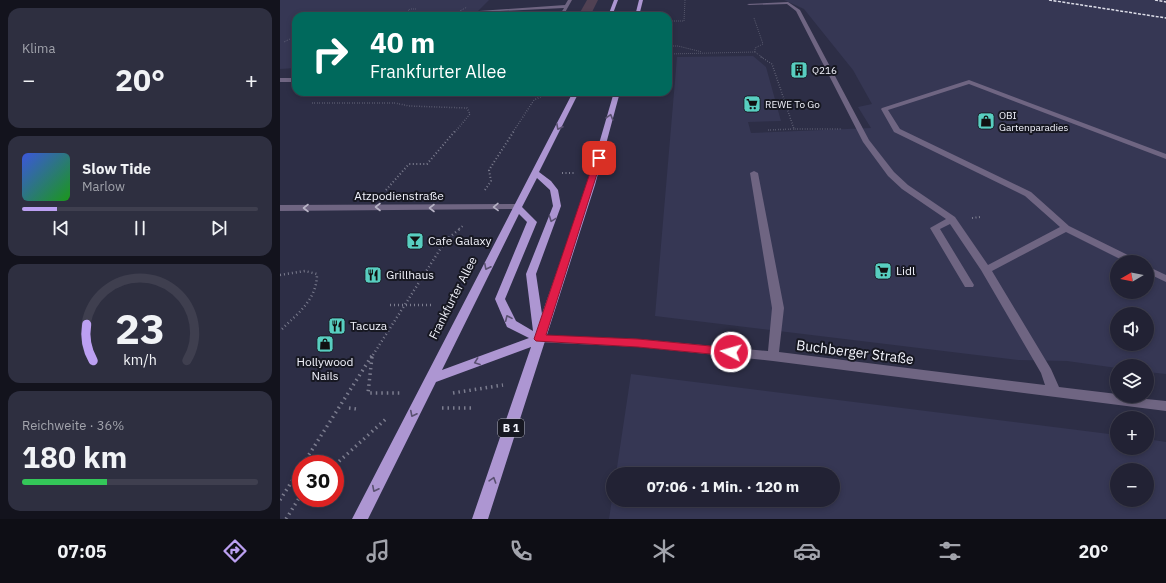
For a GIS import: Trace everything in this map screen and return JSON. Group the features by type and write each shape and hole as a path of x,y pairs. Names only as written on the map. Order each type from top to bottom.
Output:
{"main road":[{"path":"612,12 616,0"},
{"path":"638,12 641,0"},
{"name":"Frankfurter Allee","path":"360,519 574,96"},
{"name":"B 1","path":"480,519 591,185 616,96"},
{"path":"535,173 549,183 558,196 557,206 531,274 540,339"},
{"path":"517,207 532,222 500,299 511,324 540,339"},
{"path":"430,379 540,339"}],"street":[{"path":"563,12 570,0"},
{"path":"749,4 788,3 796,7 866,140 891,174 905,187 952,219 986,270 1047,372 1054,392"},
{"path":"481,11 567,6"},
{"path":"280,80 292,80"},
{"path":"1120,255 1066,228 1028,194 897,130 884,109 969,82 1166,157"},
{"path":"754,173 778,308 773,356"},
{"name":"Atzpodienstraße","path":"280,208 517,207"},
{"path":"952,219 935,228 969,285"},
{"path":"986,270 1066,228"},
{"path":"1154,272 1166,278"},
{"name":"Buchberger Straße","path":"540,339 638,343 773,356 1166,406"}],"path":[{"path":"672,21 684,20 685,0"},
{"path":"749,4 762,44 755,48 755,52"},
{"path":"407,12 410,9 418,9"},
{"path":"284,42 292,38"},
{"path":"672,46 678,46 706,53"},
{"path":"672,54 755,52 772,64 794,130"},
{"path":"485,190 491,181 489,170 534,100 542,96"},
{"path":"312,103 395,103 409,106 467,108 470,114 427,164 409,164 370,208"},
{"path":"768,130 860,129"},
{"path":"562,173 578,173"},
{"path":"309,455 446,240 467,222"},
{"path":"280,275 306,271 317,274 318,284 314,296 280,331"},
{"path":"390,305 431,305"},
{"path":"372,354 368,393 383,393"},
{"path":"453,393 481,389"},
{"path":"349,408 357,409"},
{"path":"442,408 473,408"},
{"path":"344,457 392,413"},
{"path":"280,500 292,481"},
{"path":"286,519 294,507"}],"shaded area":[{"path":"280,0 489,0 477,12 292,12 292,68 280,69"},
{"path":"587,0 598,0 592,12 580,12"},
{"path":"784,0 1166,0 1166,374 1154,373 1154,359 1110,359 1110,367 1067,361 1018,360 655,316 677,57 753,56 766,67 781,121 748,122 751,133 871,128 858,107 872,104 853,70 804,9"},
{"path":"631,374 1110,434 1110,455 1154,455 1154,440 1166,442 1166,519 609,519 611,507 840,507 840,467 617,467"}],"railway":[{"path":"1049,0 1166,18"},
{"path":"1155,0 1166,2"}],"place":[{"name":"Q216","path":"799,70"},
{"name":"REWE To Go","path":"752,104"},
{"name":"OBI Gartenparadies","path":"986,121"},
{"name":"Cafe Galaxy","path":"415,241"},
{"name":"Lidl","path":"883,271"},
{"name":"Grillhaus","path":"373,275"},
{"name":"Tacuza","path":"337,326"},
{"name":"Hollywood Nails","path":"325,344"}],"route":[{"path":"599,158 540,339 638,343 731,352"}]}
